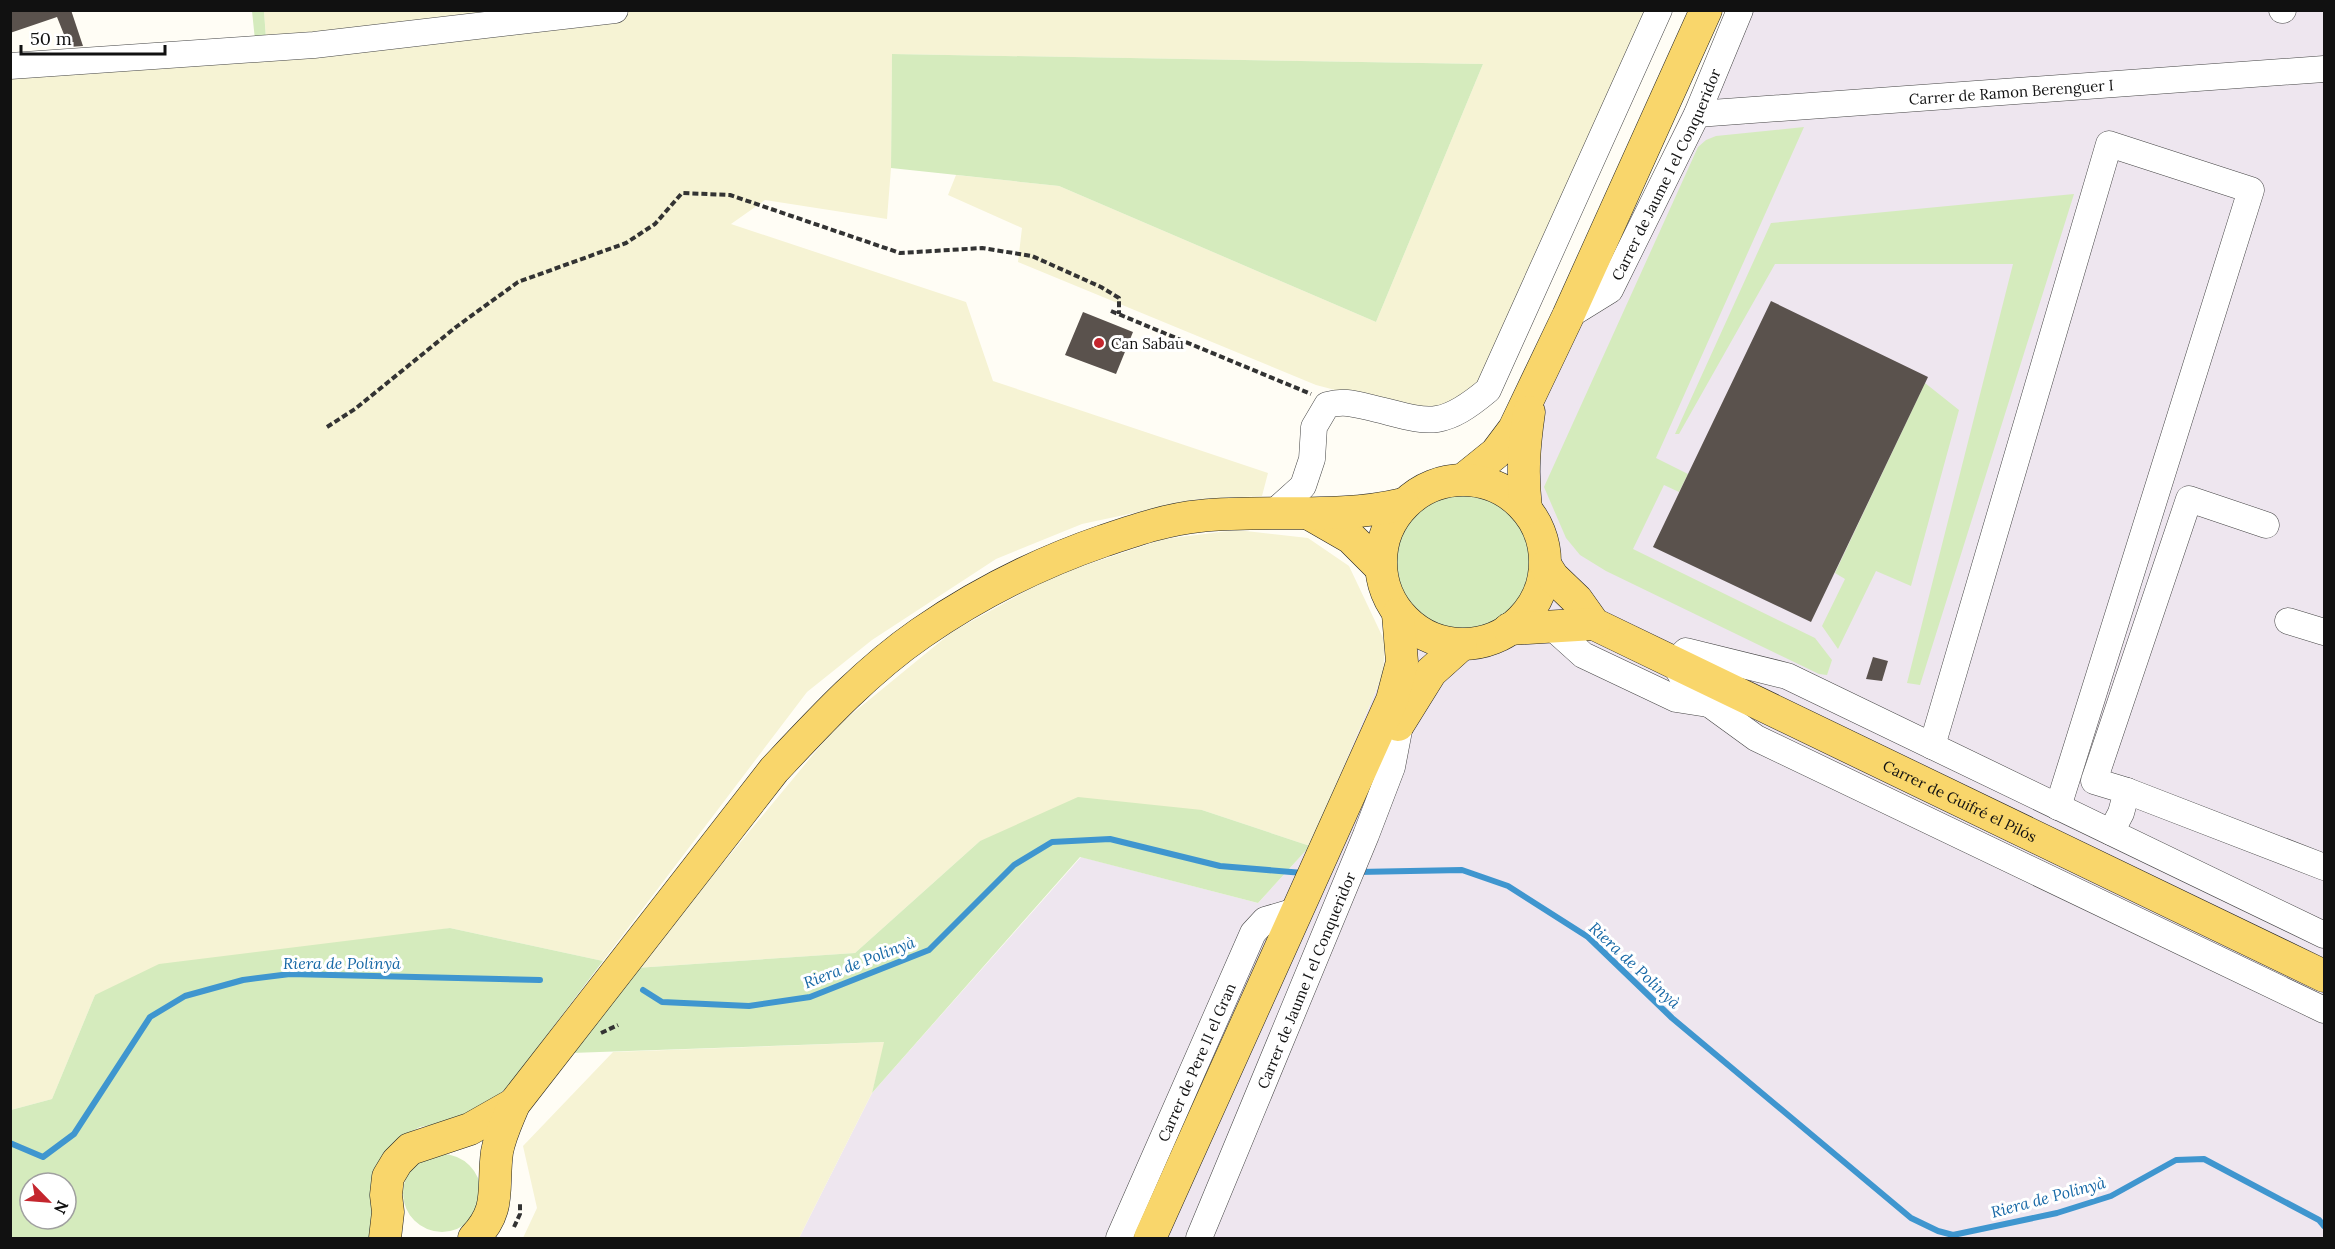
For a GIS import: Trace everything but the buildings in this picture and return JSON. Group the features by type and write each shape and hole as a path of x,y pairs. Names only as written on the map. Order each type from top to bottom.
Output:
{"main road":[{"path":"1533,392 1523,449 1523,481 1526,509 1543,542 1546,566 1533,603 1523,617 1509,628 1485,641 1461,645 1442,642 1426,636 1412,628 1398,614 1386,592 1380,567 1382,548 1391,523 1403,504 1418,493 1434,485 1465,478 1496,453 1505,442 1533,392 1706,10"},
{"path":"1465,478 1507,493 1526,509"},
{"path":"508,1191 497,1151 514,1104 774,770 818,723 869,675 920,634 972,601 1022,575 1077,550 1131,531 1197,516 1358,513 1403,504"},
{"path":"1322,514 1352,538 1380,567"},
{"name":"Carrer de Guifré el Pilós","path":"1546,566 1553,577 1577,600 1594,624 2325,976"},
{"path":"1328,855 1399,679 1402,662 1398,614"},
{"path":"1509,628 1594,624"},
{"path":"1150,1239 1328,855 1378,760 1431,672 1461,645"},
{"path":"1171,1239 1207,1159 1307,899"},
{"path":"408,1239 397,1228 387,1225 388,1177 396,1162 410,1149 428,1141 470,1129 514,1104"},
{"path":"428,1141 446,1140 465,1145 480,1156 490,1172 508,1191"},
{"path":"474,1239 486,1226 494,1209 508,1191"}],"street":[{"path":"10,66 314,45 615,10"},
{"path":"1322,514 1324,503 1317,490 1312,459 1314,427 1327,405 1343,401 1426,421 1450,417 1466,410 1488,390 1659,10"},
{"name":"Carrer de Jaume I el Conqueridor","path":"1568,316 1610,290 1697,114 1740,10"},
{"name":"Carrer de Ramon Berenguer I","path":"1697,114 2325,69"},
{"path":"1932,746 2109,144 2251,190 2058,807"},
{"path":"1273,513 1303,486 1312,459"},
{"path":"2266,525 2189,499 2094,781 2127,791 2325,867"},
{"path":"2288,621 2325,632"},
{"path":"1553,627 1583,655 1676,699 1708,705"},
{"path":"2325,935 1787,676 1686,651 1674,663 1690,690 1756,738 2325,1010"},
{"name":"Carrer de Jaume I el Conqueridor","path":"1199,1239 1329,929 1370,825 1392,767 1401,720"},
{"path":"2110,832 2121,813 2127,791"},
{"name":"Carrer de Pere II el Gran","path":"1119,1239 1253,933 1265,920 1307,899"}],"path":[{"path":"327,427 355,409 437,342 518,282 626,243 655,224 682,193 730,195 900,253 982,248 1032,256 1101,287 1119,298 1119,314"},
{"path":"1111,311 1306,390 1327,405"},
{"path":"597,1035 618,1025"},
{"path":"508,1191 520,1214 512,1230"}],"shaded area":[{"path":"264,10 1646,11 1619,68 1485,383 1445,412 1412,410 1316,385 1018,262 1022,228 948,195 956,175 1059,186 1376,322 1483,64 892,54 891,168 887,219 765,200 731,224 966,302 993,381 1268,473 1262,496 1199,499 1082,524 996,559 872,640 807,692 603,961 450,928 95,995 52,1099 11,1110 11,73 266,38"},
{"path":"1731,11 2324,11 2324,1238 799,1238 872,1093 1081,857 1258,903 1310,846 1383,674 1495,501"},
{"path":"1237,530 1308,538 1349,566 1385,642 1383,674 1310,846 1202,810 980,841 855,953 636,968 836,727 952,632 1053,576 1164,539"},
{"path":"885,1042 872,1093 799,1238 523,1238 537,1208 523,1146 613,1052"}],"green space":[{"path":"252,11 264,11 266,39 255,40"},
{"path":"892,54 1483,64 1376,322 1059,186 891,168"},
{"path":"1804,127 1656,458 1688,474 1679,492 1664,485 1633,549 1815,638 1832,660 1827,675 1819,674 1606,571 1580,555 1566,538 1544,487 1698,147 1706,140 1716,136"},
{"path":"2074,194 1920,685 1907,683 2013,264 1775,264 1679,434 1675,434 1771,223"},
{"path":"1925,383 1959,410 1911,586 1876,571 1838,649 1822,626 1845,579 1835,573"},
{"path":"1463,480 1494,486 1521,504 1539,531 1545,562 1539,593 1521,620 1494,638 1463,644 1432,638 1405,620 1387,593 1381,562 1387,531 1405,504 1432,486"},
{"path":"1078,797 1202,810 1310,846 1258,903 1080,857 872,1093 884,1042 571,1053 636,968 855,953 980,841"},
{"path":"450,928 603,961 509,1085 488,1105 454,1121 420,1127 403,1136 378,1163 371,1182 373,1215 369,1238 11,1238 11,1110 52,1099 95,995 159,964"},
{"path":"442,1154 457,1157 469,1166 478,1178 481,1193 478,1208 469,1220 457,1229 442,1232 427,1229 415,1220 406,1208 403,1193 406,1178 415,1166 427,1157"}],"waterway":[{"name":"Riera de Polinyà","path":"643,990 662,1002 749,1006 810,997 929,950 1014,865 1052,842 1110,839 1220,866 1303,873"},
{"name":"Riera de Polinyà","path":"1358,872 1462,870 1508,886 1588,937 1672,1018 1911,1218 1938,1231 1953,1235 2057,1213 2111,1196 2176,1160 2204,1159 2319,1220 2324,1226"},
{"name":"Riera de Polinyà","path":"10,1143 43,1157 74,1134 150,1017 185,996 243,980 290,974 540,980"}],"place":[{"name":"Can Sabau","path":"1099,343"}]}
